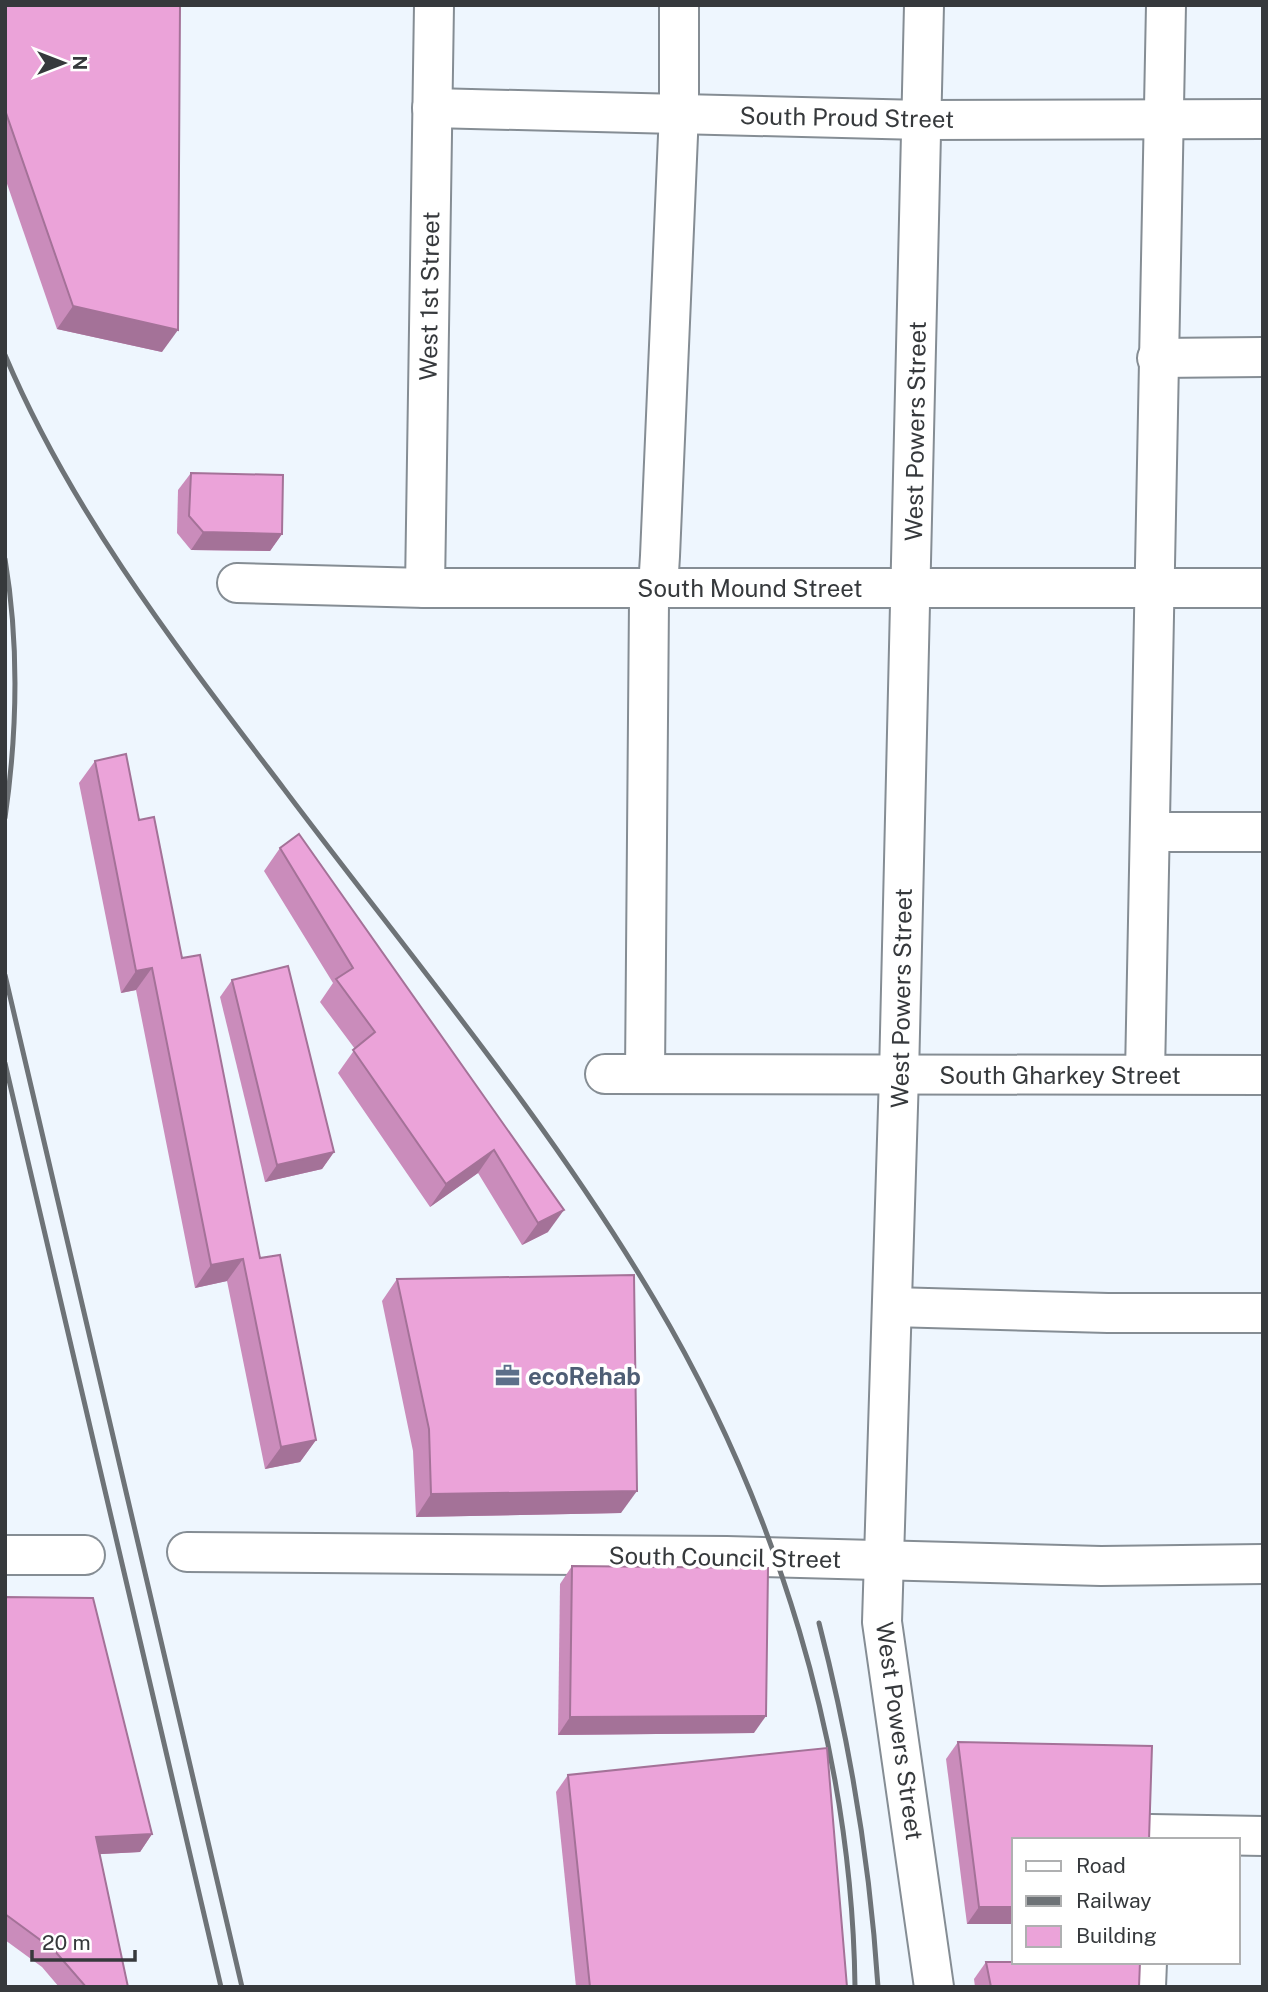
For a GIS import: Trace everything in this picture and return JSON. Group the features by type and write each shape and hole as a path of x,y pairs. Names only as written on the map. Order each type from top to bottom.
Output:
{"street":[{"name":"West 1st Street","path":"425,588 435,5"},
{"path":"645,1074 649,601 658,588 679,112 679,5"},
{"name":"West Powers Street","path":"924,5 912,587 882,1622 934,1987"},
{"path":"1145,1074 1152,832 1157,358 1166,5"},
{"name":"South Proud Street","path":"432,108 922,120 1263,119"},
{"path":"1157,358 1263,357"},
{"name":"South Mound Street","path":"237,583 425,588 1263,588"},
{"path":"1152,832 1263,832"},
{"name":"South Gharkey Street","path":"605,1074 1263,1075"},
{"path":"892,1307 1263,1314"},
{"name":"South Council Street","path":"187,1552 713,1555 1101,1566 1263,1564"},
{"path":"5,1555 85,1555"},
{"path":"1151,1838 1151,1834 1263,1836"},
{"path":"1146,1987 1147,1964"}],"building":[{"path":"5,5 180,5 178,330 73,306 5,110"},
{"path":"191,473 283,475 282,534 203,532 189,516"},
{"path":"126,754 139,820 154,817 182,958 200,955 260,1258 280,1255 316,1440 281,1447 243,1259 211,1265 152,968 136,971 95,761"},
{"path":"299,834 564,1210 538,1223 494,1150 446,1184 353,1050 375,1032 336,979 353,968 280,848"},
{"path":"288,966 334,1152 277,1165 232,980"},
{"name":"ecoRehab","path":"634,1275 637,1491 431,1494 429,1429 397,1279"},
{"path":"572,1566 768,1568 766,1716 570,1717"},
{"path":"5,1597 93,1598 152,1834 96,1837 128,1987 86,1987 54,1950 5,1914"},
{"path":"958,1742 1152,1746 1149,1838 1012,1838 1012,1907 979,1907"},
{"path":"827,1748 847,1987 590,1987 568,1775"},
{"path":"986,1962 1140,1964 1139,1987 991,1987"}],"railway":[{"path":"5,355 62,471 131,580 206,686 476,1039 569,1167 654,1299 698,1378 736,1459 770,1544 799,1630 822,1718 839,1808 851,1897 855,1987"},
{"path":"5,559 13,623 15,688 5,818"},
{"path":"5,975 242,1987"},
{"path":"5,1063 221,1987"},
{"path":"819,1623 857,1803 870,1894 878,1987"}],"place":[{"name":"ecoRehab","path":"508,1376"}]}
